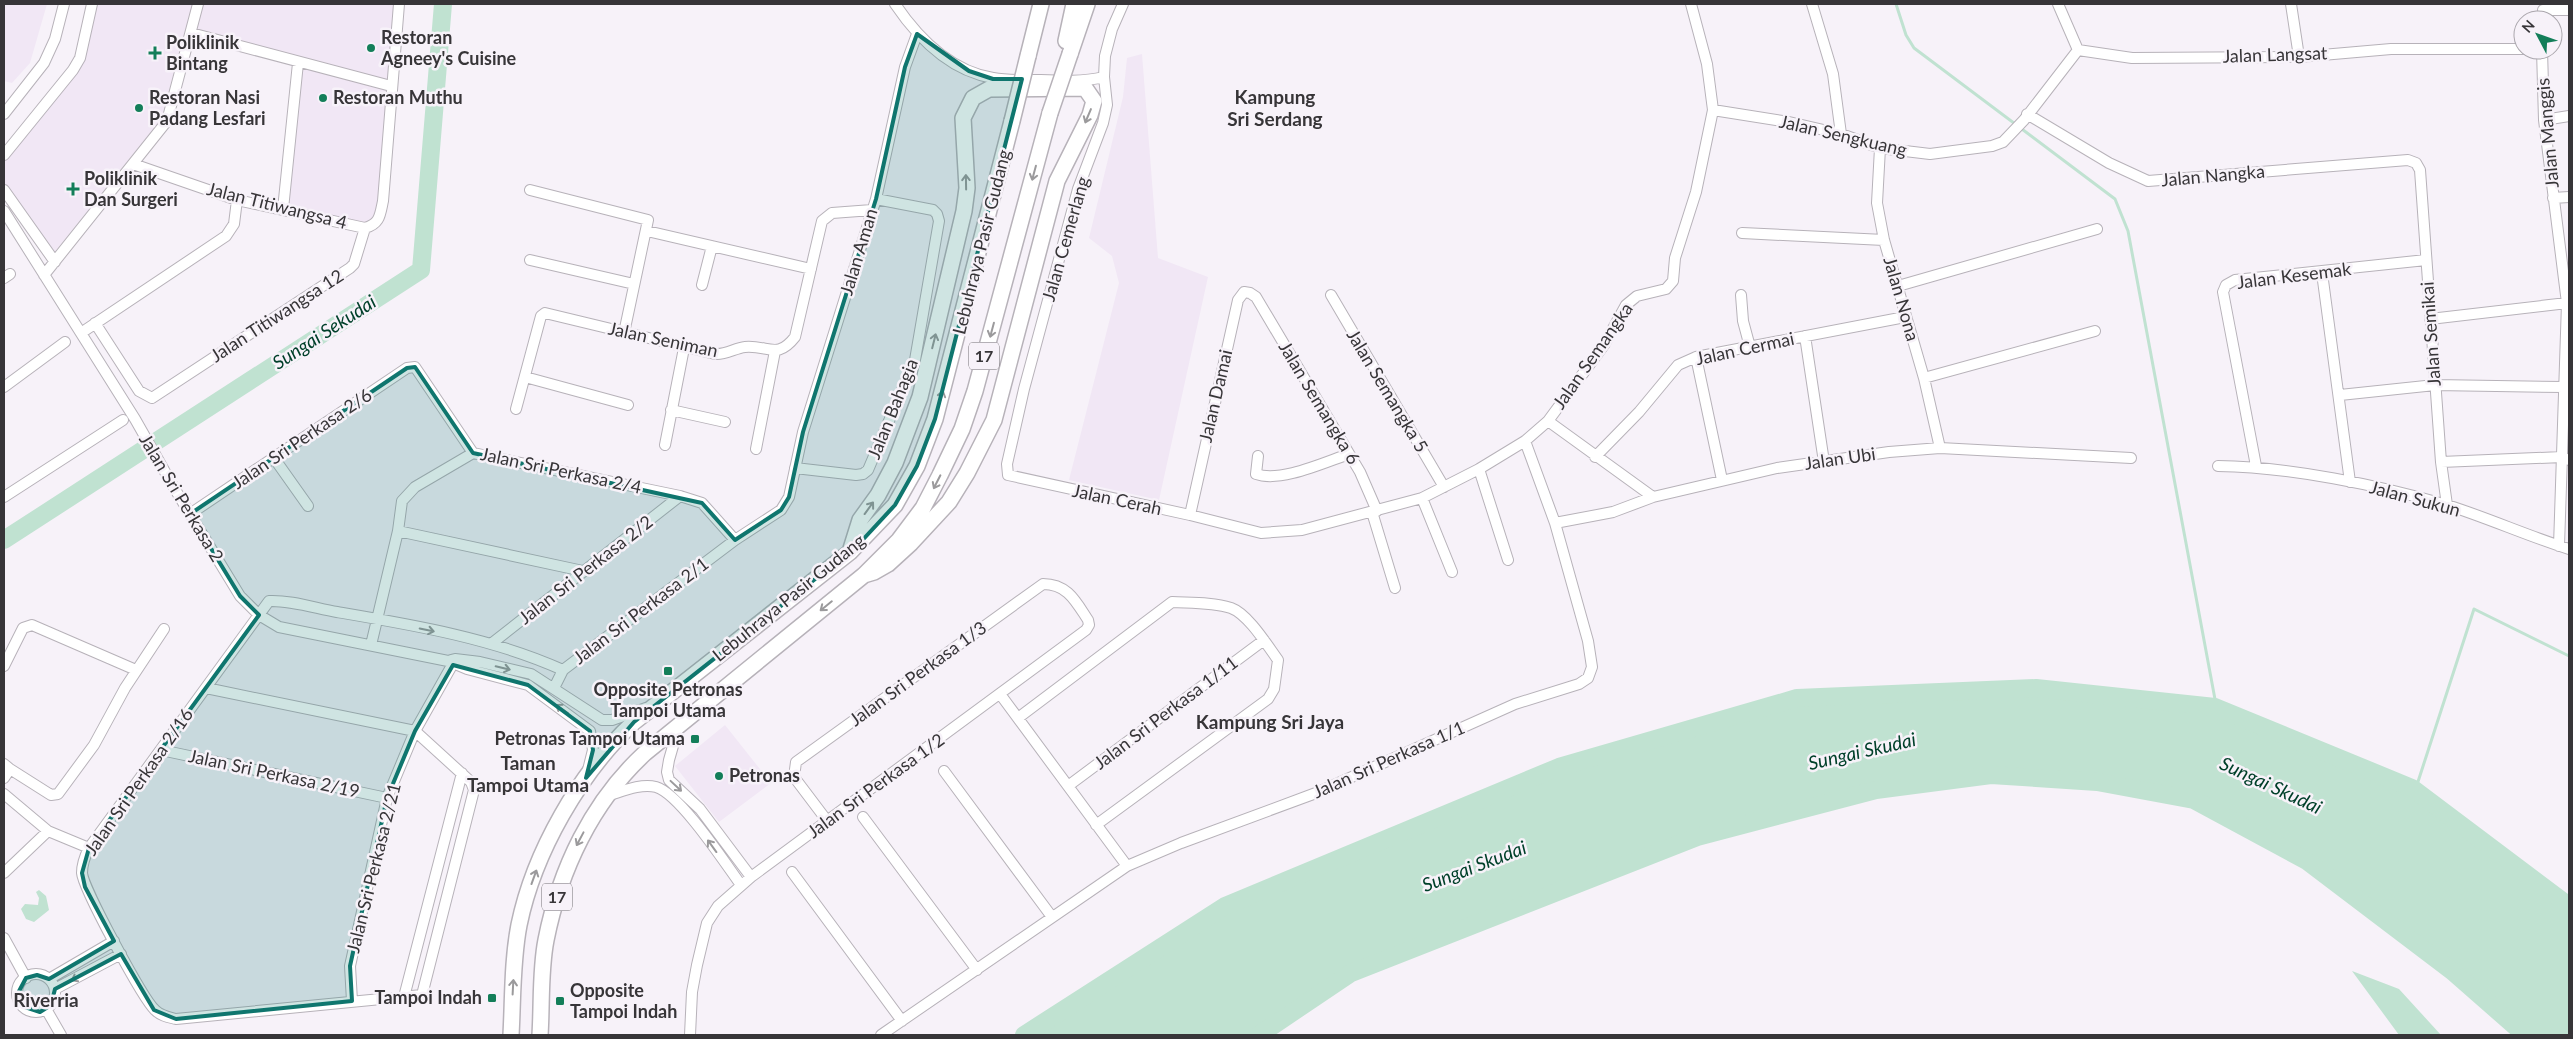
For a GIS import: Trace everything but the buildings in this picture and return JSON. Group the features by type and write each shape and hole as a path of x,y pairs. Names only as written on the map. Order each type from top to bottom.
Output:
{"highway":[{"path":"1033,4 1036,20"},
{"name":"Lebuhraya Pasir Gudang","path":"511,1035 513,980 519,923 550,838 586,778 615,740 850,552 895,505 917,466 935,418 1041,4"},
{"name":"Lebuhraya Pasir Gudang","path":"540,1035 546,941 556,902 573,853 605,797 630,767 679,725 864,575 899,540 923,508 962,429 1066,55 1074,4"},
{"path":"1066,55 1088,4"},
{"path":"850,552 860,520 878,495 894,463 920,397 964,211 967,188 963,118 973,98 989,89 1085,88 1094,101 1057,181 994,420 967,473 949,502 912,543 888,564 864,575"}],"street":[{"path":"4,114 44,63 55,39 64,4"},
{"path":"4,155 73,70 80,58 92,4"},
{"path":"44,275 167,121 198,4"},
{"name":"Jalan Titiwangsa 12","path":"95,324 139,391 152,398 354,264 365,228 374,226 380,219 399,4"},
{"path":"895,4 917,34 951,61 969,71 993,78 1085,81 1104,76"},
{"name":"Jalan Cemerlang","path":"1008,476 1007,464 1024,389 1078,189 1103,123 1107,105 1104,76 1105,56 1112,29 1123,4"},
{"name":"Jalan Semangka","path":"1225,524 1261,534 1302,530 1422,498 1479,470 1525,441 1548,421 1604,345 1626,305 1637,296 1666,289 1673,281 1675,258 1696,192 1713,110 1707,64 1691,4"},
{"path":"1812,4 1834,74 1841,134"},
{"path":"2058,4 2078,50"},
{"path":"2290,4 2299,57"},
{"path":"191,33 391,86"},
{"name":"Jalan Aman","path":"789,498 804,432 876,199 904,67 917,34"},
{"name":"Jalan Langsat","path":"2078,50 2132,58 2299,57 2391,49 2513,49"},
{"name":"Jalan Sengkuang","path":"1713,110 1789,122 1841,134 1880,148 1930,154 1992,146 2003,142 2078,50"},
{"name":"Jalan Manggis","path":"2542,60 2544,120 2567,303 2567,359 2564,387 2564,547"},
{"path":"283,209 298,62"},
{"name":"Jalan Nangka","path":"2025,116 2109,163 2148,181 2408,160 2416,163"},
{"path":"2544,120 2569,116"},
{"name":"Jalan Nona","path":"1880,148 1877,204 1884,240 1924,378 1940,448"},
{"name":"Jalan Semikai","path":"2416,163 2420,170 2435,385 2446,505"},
{"name":"Jalan Titiwangsa 4","path":"133,164 237,200 365,228"},
{"path":"4,190 55,262"},
{"path":"530,190 647,219 647,232 624,333"},
{"path":"2553,198 2569,197"},
{"name":"Jalan Bahagia","path":"795,468 856,476 868,470 915,360 939,221 938,214 933,210 876,199"},
{"path":"81,332 226,236 234,224 237,200"},
{"path":"756,449 775,351 788,346 796,337 822,221 832,213 872,210"},
{"name":"Jalan Sri Perkasa 2","path":"4,211 135,419 240,596 259,615 279,627 452,662 531,674 602,720 612,720 659,704"},
{"path":"1898,286 2097,229"},
{"path":"647,232 811,269"},
{"path":"1742,233 1884,240"},
{"path":"702,285 712,246"},
{"path":"530,260 634,284"},
{"name":"Jalan Kesemak","path":"2256,466 2223,292 2226,285 2235,280 2322,273 2426,260"},
{"path":"2322,273 2340,395 2350,482"},
{"name":"Jalan Damai","path":"1190,515 1238,300 1244,292 1250,292 1256,297"},
{"path":"1741,294 1743,321 1750,347"},
{"name":"Jalan Semangka 5","path":"1330,296 1444,487"},
{"name":"Jalan Semangka 6","path":"1256,297 1349,454 1374,512 1395,588"},
{"path":"2430,319 2567,303"},
{"name":"Jalan Seniman","path":"516,410 542,314 715,354 724,354 744,347 775,351"},
{"name":"Jalan Cermai","path":"1595,457 1639,412 1678,365 1696,358 1905,317"},
{"path":"1924,378 2095,331"},
{"path":"1805,336 1824,462"},
{"path":"4,387 66,342"},
{"path":"664,445 684,348"},
{"path":"1696,358 1722,480"},
{"name":"Jalan Sri Perkasa 2/4","path":"415,367 473,453 702,502 735,540"},
{"name":"Jalan Sri Perkasa 2/6","path":"190,514 407,368 415,367"},
{"path":"525,377 628,404"},
{"path":"2340,395 2435,385 2564,387"},
{"path":"671,410 725,422"},
{"path":"4,497 123,420"},
{"path":"1548,421 1595,457 1653,497"},
{"name":"Jalan Sri Perkasa 1/1","path":"881,1035 1127,866 1181,843 1316,793 1515,704 1579,684 1588,678 1592,667 1582,614 1555,523 1525,441"},
{"name":"Jalan Ubi","path":"1555,523 1613,512 1653,497 1722,480 1824,462 1940,448 2131,458"},
{"path":"371,645 379,619 398,531 402,501 415,487 473,453"},
{"path":"1258,456 1256,474 1267,478 1307,468 1349,454"},
{"path":"274,458 308,506"},
{"path":"2441,462 2565,459"},
{"name":"Jalan Sukun","path":"2218,466 2256,466 2350,482 2446,505 2564,547"},
{"path":"1479,470 1508,560"},
{"name":"Jalan Cerah","path":"1008,476 1225,524"},
{"name":"Jalan Sri Perkasa 2/2","path":"491,644 680,496"},
{"name":"Jalan Sri Perkasa 2/1","path":"554,688 563,670 735,540 781,510 789,498"},
{"path":"1422,498 1452,572"},
{"path":"398,531 583,571"},
{"name":"Jalan Sri Perkasa 1/3","path":"828,822 794,777 796,762 1044,584 1055,584 1071,595 1089,625"},
{"name":"Jalan Sri Perkasa 2/16","path":"379,619 272,600 265,604 259,615 89,848 84,859 82,873 85,887 154,1010 164,1017 176,1019 352,1001 422,996 474,790 471,782 462,773"},
{"path":"1018,718 1172,602 1203,603 1232,608 1244,617 1264,640 1278,660 1274,688 1268,699 1096,825"},
{"name":"Jalan Sri Perkasa 2/2","path":"379,619 526,653 563,670"},
{"path":"4,666 22,628 32,625 136,670"},
{"name":"Jalan Sri Perkasa 1/2","path":"690,1035 692,992 707,923 718,906 741,885 1086,630 1089,625"},
{"path":"6,770 51,795 58,794 94,745 136,670 164,629"},
{"name":"Jalan Sri Perkasa 1/11","path":"1068,786 1264,640"},
{"name":"Jalan Sri Perkasa 2","path":"452,662 528,686 590,731 593,750 586,778"},
{"name":"Jalan Sri Perkasa 2/21","path":"352,1001 350,966 387,798 415,731 452,662"},
{"path":"206,688 415,731 462,773 404,997"},
{"path":"1000,694 1127,866"},
{"path":"679,725 669,760 667,772 669,780 700,809 752,877"},
{"name":"Jalan Sri Perkasa 2/19","path":"161,750 387,798"},
{"path":"944,771 1052,918"},
{"path":"605,797 645,787 663,790 698,826 741,885"},
{"path":"4,794 48,831 89,848"},
{"path":"863,817 977,970"},
{"path":"4,873 48,831"},
{"path":"792,872 902,1021"},
{"path":"4,938 26,978"},
{"path":"48,979 114,941"},
{"path":"55,989 121,954"},
{"path":"37,974 48,979 55,989 54,1001 46,1009 34,1012 22,1006 17,994 21,982 26,978 37,974"},
{"path":"46,1009 61,1035"}],"highlighted area":[{"path":"917,34 969,71 993,79 1022,79 935,419 917,466 895,505 857,546 634,722 586,778 593,750 590,731 528,685 453,665 415,731 387,798 350,966 352,1001 176,1019 154,1010 121,954 55,989 51,1005 40,1012 22,1006 17,995 26,978 37,975 49,979 114,941 85,887 82,873 89,848 259,615 240,596 190,514 407,368 415,367 473,453 702,503 735,540 781,510 789,497 803,432 876,199 905,67"}],"shaded area":[{"path":"4,4 47,4 30,63 12,83 4,81"},
{"path":"95,4 395,4 377,217 365,225 288,206 302,59 186,28 161,119 53,254 4,184 4,161 77,71"},
{"path":"1142,54 1158,258 1208,277 1159,500 1069,480 1119,283 1112,256 1089,238 1123,97 1127,58"},
{"path":"725,725 771,783 719,822 675,766"}],"water":[{"name":"Sungai Skudai","path":"2036,688 2215,707 2412,788 2569,906 2569,1035 2525,1035 2452,971 2307,861 2194,800 2097,782 1991,775 1875,790 1697,837 1351,973 1259,1035 1024,1035 1225,906 1559,767 1797,698"},
{"path":"39,890 46,896 49,910 34,922 26,919 21,909 25,904 38,905 39,898 36,892"},
{"path":"2352,971 2399,989 2441,1035 2399,1035"}],"waterway":[{"name":"Sungai Sekudai","path":"4,540 421,270 443,4"},
{"path":"1896,4 1906,35 1914,48 2115,199 2128,231 2217,710"},
{"path":"2414,794 2474,609 2569,656"},
{"path":"1024,1035 1225,906 1559,767 1797,698 2036,688 2215,707 2412,788 2569,906"},
{"path":"1259,1035 1351,973 1697,837 1876,790 1991,775 2097,782 2194,800 2307,861 2452,971 2525,1035"}],"place":[{"name":"Restoran Agneey's Cuisine","path":"371,48"},
{"name":"Poliklinik Bintang","path":"155,53"},
{"name":"Restoran Muthu","path":"323,98"},
{"name":"Restoran Nasi Padang Lesfari","path":"139,108"},
{"name":"Poliklinik Dan Surgeri","path":"73,189"},
{"name":"Opposite Petronas Tampoi Utama","path":"668,671"},
{"name":"Petronas Tampoi Utama","path":"695,739"},
{"name":"Petronas","path":"719,776"},
{"name":"Tampoi Indah","path":"492,998"},
{"name":"Opposite Tampoi Indah","path":"560,1001"}],"district":[{"name":"Kampung Sri Serdang","path":"1275,108"},
{"name":"Kampung Sri Jaya","path":"1270,722"},
{"name":"Taman Tampoi Utama","path":"528,774"},
{"name":"Riverria","path":"46,1000"}]}
